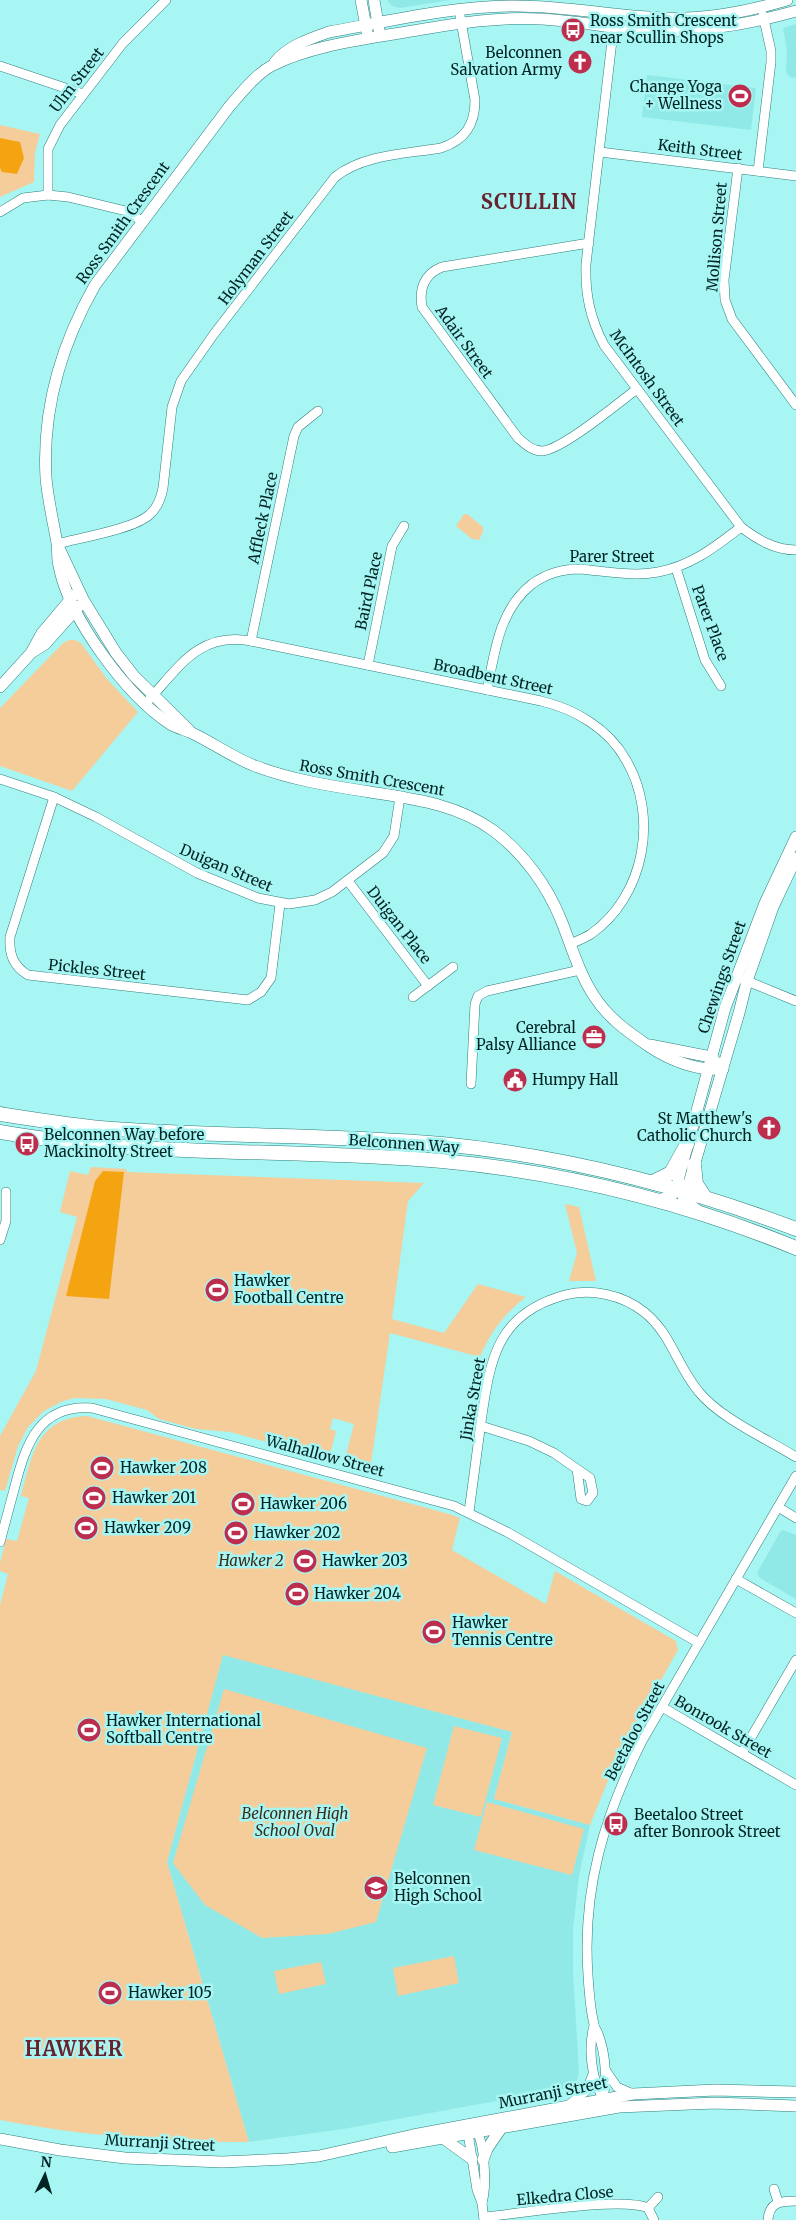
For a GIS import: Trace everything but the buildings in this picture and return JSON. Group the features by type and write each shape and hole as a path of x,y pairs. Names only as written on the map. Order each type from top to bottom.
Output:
{"main road":[{"name":"Belconnen Way","path":"0,1114 114,1129 396,1141 483,1149 578,1165 653,1182 704,1196 796,1229"},
{"path":"113,1146 114,1129"},
{"name":"Belconnen Way","path":"0,1132 113,1146 395,1158 488,1167 574,1181 653,1200 796,1248"},
{"path":"395,1158 396,1141"},
{"path":"653,1182 671,1173 688,1144"},
{"path":"694,1165 696,1184 704,1196"}],"street":[{"name":"Ulm Street","path":"48,195 48,149 53,136 123,42 166,0"},
{"path":"361,0 368,38"},
{"path":"374,0 380,36"},
{"name":"Ross Smith Crescent","path":"149,699 116,672 90,635 59,566 47,486 46,444 51,402 60,360 75,321 95,285 142,220 229,106 245,88 272,66 285,52 309,39 328,32 459,10 534,6 615,15 701,18 762,8 787,0"},
{"path":"758,171 772,51 762,8"},
{"name":"Holyman Street","path":"57,544 138,522 153,512 160,501 164,488 172,407 181,381 214,334 335,177 347,168 360,162 441,148 452,144 466,134 473,119 475,100 459,10"},
{"name":"Ross Smith Crescent","path":"272,66 318,49 368,38 461,22 497,19 541,19 615,28 664,31 715,29 764,20 796,11"},
{"name":"McIntosh Street","path":"615,15 589,242 586,286 588,307 604,345 741,527 756,539 772,546 796,550"},
{"path":"0,66 83,94"},
{"name":"Keith Street","path":"600,152 796,176"},
{"name":"Mollison Street","path":"738,168 724,280 725,300 732,319 796,404"},
{"path":"0,212 23,198 48,195 68,197 126,211 142,220"},
{"name":"Adair Street","path":"589,242 434,270 425,280 422,288 422,308 518,438 526,446 536,450 556,448 636,389"},
{"name":"Affleck Place","path":"251,641 294,436 298,428 318,411"},
{"name":"Baird Place","path":"368,665 392,546 404,526"},
{"name":"Parer Street","path":"487,690 498,636 505,618 520,596 539,579 554,572 570,569 647,573 676,568 703,555 741,527"},
{"name":"Ross Smith Crescent","path":"57,544 78,590 76,603 116,653 149,699 170,723 191,732 239,759 290,778 426,801 450,807 473,817 514,848 531,868 546,891 592,994 606,1014 623,1030 661,1055 708,1070 723,1068"},
{"name":"Parer Place","path":"676,568 706,660 721,686"},
{"path":"31,653 45,644 59,628 76,603"},
{"path":"0,687 31,653 42,633 76,603"},
{"path":"59,628 73,626 83,629 90,635"},
{"name":"Broadbent Street","path":"149,699 201,647 231,638 558,705 576,713 592,723 620,750 635,780 642,802 644,825 643,848 633,882 622,902 608,919 590,934 570,944"},
{"name":"Duigan Street","path":"0,779 54,797 96,817 197,873 258,898 280,904 315,900 332,892 383,853 394,836 400,797"},
{"name":"Pickles Street","path":"54,797 10,937 10,948 14,963 28,975 248,1000 261,992 270,978 280,904"},
{"name":"Chewings Street","path":"742,979 724,1008 678,1180 680,1190 688,1183 723,1068 742,979 769,905 794,853"},
{"name":"Duigan Place","path":"348,881 428,986"},
{"name":"Duigan Place","path":"413,997 453,967"},
{"path":"471,1084 474,1004 478,996 487,991 580,970"},
{"path":"742,979 796,1001"},
{"name":"Ross Smith Crescent","path":"646,1044 711,1057"},
{"path":"711,1057 723,1068"},
{"path":"653,1200 667,1198 680,1190 684,1199 705,1216"},
{"path":"0,1240 6,1221 6,1192"},
{"name":"Jinka Street","path":"469,1512 490,1368 496,1350 511,1326 524,1314 538,1304 573,1293 586,1292 623,1299 646,1313 659,1325 670,1340 684,1371 707,1401 796,1457"},
{"name":"Walhallow Street","path":"0,1542 24,1454 31,1439 46,1421 58,1413 79,1407 92,1408 395,1489 469,1512 699,1643"},
{"path":"481,1426 529,1441 554,1453 576,1469"},
{"name":"Beetaloo Street","path":"603,2098 605,2093 605,2068 599,2035 594,2026 588,1973 588,1916 597,1857 621,1784 662,1707 796,1476"},
{"path":"778,1507 796,1518"},
{"path":"736,1579 796,1613"},
{"path":"742,1753 796,1660"},
{"name":"Bonrook Street","path":"662,1707 796,1785"},
{"name":"Beetaloo Street","path":"594,2026 591,2035 594,2073 603,2098"},
{"name":"Beetaloo Street","path":"605,2068 617,2088 633,2094"},
{"path":"570,2105 587,2090 594,2073"},
{"name":"Murranji Street","path":"0,2139 60,2150 157,2160 222,2162 348,2156 443,2138 603,2098 633,2094 715,2090 796,2092"},
{"path":"594,2110 603,2098 619,2107"},
{"name":"Murranji Street","path":"319,2156 347,2148 502,2127 619,2107 715,2103 796,2106"},
{"path":"478,2160 502,2127"},
{"path":"472,2130 486,2190 482,2203 484,2219"},
{"path":"443,2138 478,2160"},
{"path":"774,2189 778,2202"},
{"path":"654,2220 648,2208 658,2197"},
{"path":"768,2220 771,2208 778,2202 796,2201"},
{"name":"Elkedra Close","path":"484,2219 608,2204 642,2205 648,2208"}],"shaded area":[{"path":"387,0 450,0 400,8 392,6"},
{"path":"796,24 796,78 790,77 786,72 787,50 783,28"},
{"path":"647,75 756,88 751,130 642,117"},
{"path":"0,138 20,142 24,158 17,174 2,172 0,168"},
{"path":"103,1171 124,1172 109,1299 66,1296 95,1181"},
{"path":"783,1530 796,1535 796,1599 760,1578 757,1573 780,1532"},
{"name":"Belconnen High School","path":"223,1654 512,1732 494,1799 590,1825 579,1875 573,1929 573,1973 579,2072 576,2084 568,2088 343,2129 249,2142 167,1862"}],"green space":[{"path":"0,125 40,134 35,153 34,182 0,197"},
{"path":"464,514 467,514 483,527 479,540 472,539 456,526"},
{"path":"69,640 81,643 107,679 138,712 72,791 0,766 0,708 63,643"},
{"path":"91,1167 126,1169 127,1172 424,1183 408,1201 392,1319 444,1333 478,1284 526,1297 499,1324 480,1357 390,1333 370,1470 344,1463 354,1424 333,1418 330,1429 336,1431 329,1459 230,1432 196,1429 159,1419 147,1410 106,1399 75,1398 63,1401 44,1411 28,1427 18,1446 5,1491 0,1490 0,1436 36,1371 77,1217 60,1212 70,1171 88,1175"},
{"path":"565,1204 579,1207 596,1281 569,1281 577,1253"},
{"name":"Hawker 2","path":"87,1416 460,1518 452,1550 546,1604 555,1571 676,1641 678,1650 618,1756 590,1825 494,1799 512,1732 223,1655 167,1862 249,2142 186,2141 124,2137 31,2126 0,2120 0,1605 8,1574 0,1571 0,1563 6,1539 17,1541 29,1498 21,1496 33,1454 39,1442 57,1424 70,1418"},
{"name":"Belconnen High School Oval","path":"224,1689 427,1748 376,1922 328,1934 262,1938 205,1905 173,1863"},
{"path":"454,1726 502,1738 481,1817 433,1805"},
{"path":"487,1802 584,1829 572,1875 474,1850"},
{"path":"454,1956 459,1983 398,1996 393,1968"},
{"path":"321,1962 326,1984 279,1994 274,1971"}],"place":[{"name":"Ross Smith Crescent near Scullin Shops","path":"573,30"},
{"name":"Belconnen Salvation Army","path":"580,62"},
{"name":"Change Yoga + Wellness","path":"740,96"},
{"name":"Cerebral Palsy Alliance","path":"594,1037"},
{"name":"Humpy Hall","path":"515,1080"},
{"name":"St Matthew's Catholic Church","path":"769,1128"},
{"name":"Belconnen Way before Mackinolty Street","path":"27,1144"},
{"name":"Hawker Football Centre","path":"217,1290"},
{"name":"Hawker 208","path":"102,1468"},
{"name":"Hawker 201","path":"94,1498"},
{"name":"Hawker 206","path":"243,1504"},
{"name":"Hawker 209","path":"86,1528"},
{"name":"Hawker 202","path":"236,1533"},
{"name":"Hawker 203","path":"305,1561"},
{"name":"Hawker 204","path":"297,1594"},
{"name":"Hawker Tennis Centre","path":"434,1632"},
{"name":"Hawker International Softball Centre","path":"89,1730"},
{"name":"Beetaloo Street after Bonrook Street","path":"616,1824"},
{"name":"Belconnen High School","path":"376,1888"},
{"name":"Hawker 105","path":"110,1993"}],"district":[{"name":"SCULLIN","path":"529,202"},
{"name":"HAWKER","path":"74,2049"}]}
